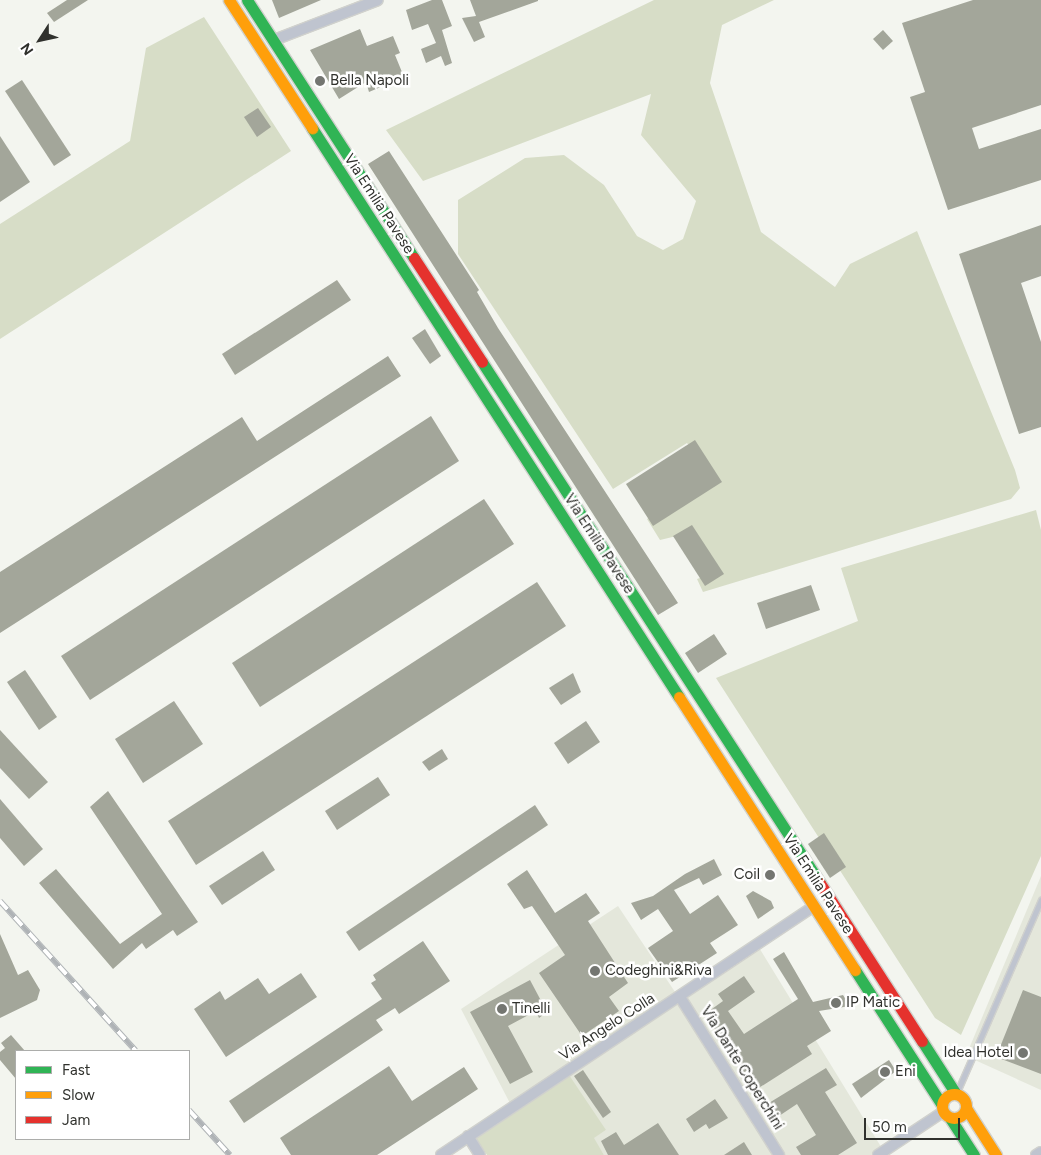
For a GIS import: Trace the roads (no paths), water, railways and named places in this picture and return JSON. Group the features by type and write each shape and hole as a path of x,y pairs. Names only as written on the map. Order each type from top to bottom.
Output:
{"main road":[{"name":"Via Emilia Pavese","path":"229,0 974,1155"},
{"name":"Via Emilia Pavese","path":"247,0 956,1094 964,1101 966,1108 996,1155"},
{"path":"956,1094 946,1097 945,1112 960,1117 966,1108"}],"street":[{"path":"274,40 378,0"},
{"name":"Via Angelo Colla","path":"441,1155 814,906"},
{"name":"Via Dante Coperchini","path":"680,997 779,1155"},
{"path":"878,1155 945,1112"},
{"path":"468,1136 480,1155"},
{"path":"1036,1155 1041,1152"}],"lane":[{"path":"956,1094 1041,900"}],"railway":[{"path":"0,901 135,1050"},
{"path":"190,1111 230,1155"}],"place":[{"name":"Bella Napoli","path":"320,81"},
{"name":"Coil","path":"770,875"},
{"name":"Codeghini&Riva","path":"595,971"},
{"name":"IP Matic","path":"836,1003"},
{"name":"Tinelli","path":"502,1009"},
{"name":"Idea Hotel","path":"1023,1053"},
{"name":"Eni","path":"885,1072"}]}
